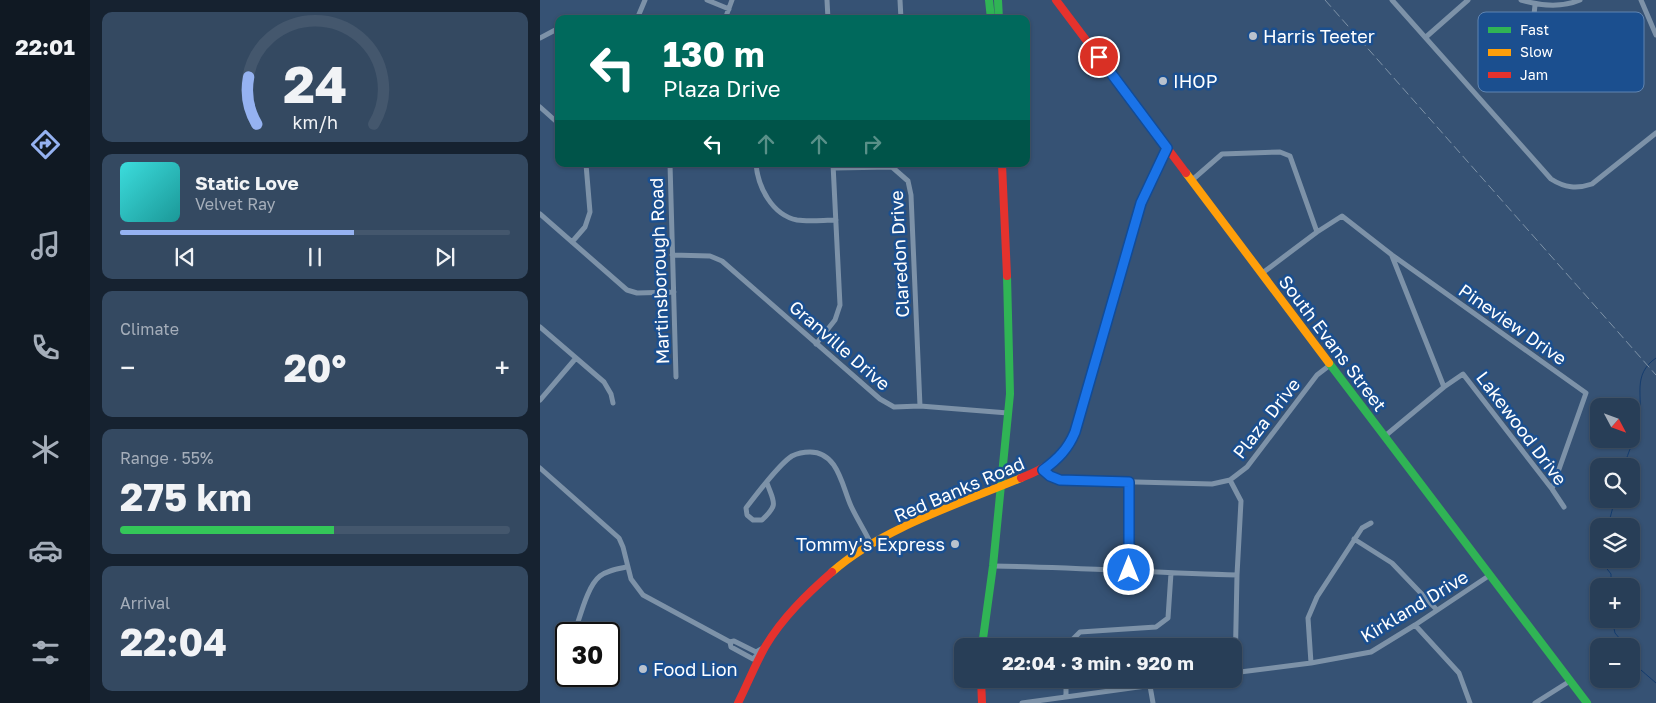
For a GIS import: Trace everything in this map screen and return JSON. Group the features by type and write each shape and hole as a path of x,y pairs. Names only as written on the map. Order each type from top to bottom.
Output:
{"main road":[{"path":"989,0 991,15"},
{"path":"998,0 999,15"},
{"name":"South Evans Street","path":"1056,0 1261,274 1587,703"},
{"name":"Red Banks Road","path":"738,703 765,646 798,604 814,587 842,563 871,544 913,523 1043,470 1064,452 1075,432 1141,203 1167,148"},
{"path":"983,638 1009,413 1010,364 1002,167"},
{"path":"981,688 982,703"}],"street":[{"path":"639,15 645,0"},
{"path":"707,0 729,8"},
{"path":"726,15 732,0"},
{"path":"827,0 828,15"},
{"path":"900,0 901,15"},
{"path":"1392,0 1551,179 1561,185 1581,188 1592,184 1656,133"},
{"path":"1426,38 1468,0"},
{"path":"1521,0 1535,5 1570,4 1580,0"},
{"path":"1642,0 1656,35"},
{"path":"1534,12 1535,5"},
{"path":"540,38 555,30"},
{"path":"540,107 555,120"},
{"path":"1192,181 1222,154 1280,152 1290,156 1317,232 1261,274"},
{"path":"572,242 585,227 590,212 586,167"},
{"name":"Martinsborough Road","path":"670,167 676,377"},
{"path":"756,167 761,187 770,201 780,211 797,220 836,220"},
{"path":"816,344 835,320 840,305 834,167"},
{"name":"Claredon Drive","path":"892,167 908,181 911,195 920,406"},
{"path":"540,214 627,290 636,293 674,292"},
{"name":"Pineview Drive","path":"1317,232 1342,216 1392,256 1586,393 1552,489"},
{"name":"Granville Drive","path":"672,255 710,256 722,261 880,399 894,407 920,406 1009,413"},
{"path":"1392,256 1444,387"},
{"path":"540,327 604,382 612,394 613,403"},
{"path":"540,400 576,358"},
{"name":"Plaza Drive","path":"1043,470 1050,476 1060,480 1212,484 1230,480 1247,467 1317,375 1330,365"},
{"name":"Lakewood Drive","path":"1385,436 1444,387 1463,374 1564,507"},
{"path":"767,483 774,507 762,520 752,520 747,515 746,508 767,483 793,456 801,452 823,454 830,459 839,473 852,506 871,544"},
{"path":"540,468 619,538 623,546 630,579 643,595 730,642 731,647 753,659 765,646"},
{"path":"1230,480 1241,501 1235,638"},
{"path":"1129,482 1129,570"},
{"path":"1311,663 1308,618 1317,597 1362,528 1372,523"},
{"path":"1354,539 1392,563 1437,610"},
{"path":"992,566 1237,575"},
{"path":"579,622 592,587 599,577 607,572 627,567"},
{"path":"1074,638 1080,632 1156,627 1168,618 1171,574"},
{"name":"Kirkland Drive","path":"1242,672 1311,663 1371,652 1490,575"},
{"path":"1415,625 1459,673 1470,703"},
{"path":"1535,703 1570,681"},
{"path":"1066,688 1066,697"},
{"path":"1022,703 1135,688"},
{"path":"1150,688 1153,703"}],"waterway":[{"path":"1627,458 1639,422 1641,379 1648,365 1656,358"},
{"path":"1610,518 1613,508"},
{"path":"1606,568 1611,574 1611,578"},
{"path":"1614,628 1619,638"},
{"path":"1640,669 1656,683"}],"railway":[{"path":"1325,0 1656,375"}],"traffic: fast":[{"path":"989,0 991,15"},
{"path":"998,0 999,15"},
{"path":"983,638 993,566 1010,394 1007,276"},
{"path":"1329,363 1587,703"}],"traffic: slow":[{"path":"1186,173 1329,363"},
{"path":"832,572 851,557 897,530 947,507 1021,478"}],"traffic: jam":[{"path":"1056,0 1186,173"},
{"path":"1021,478 1039,470 1060,455 1075,430 1141,203 1167,149"},
{"path":"1002,167 1007,276"},
{"path":"738,703 761,654 779,626 795,607 832,572"},
{"path":"981,688 982,703"}],"place":[{"name":"Harris Teeter","path":"1253,36"},
{"name":"IHOP","path":"1163,81"},
{"name":"Tommy's Express","path":"955,544"},
{"name":"Food Lion","path":"643,669"}],"route":[{"path":"1099,57 1167,148 1141,203 1129,240 1075,432 1064,452 1043,470 1050,476 1060,480 1129,482 1129,570"}]}
